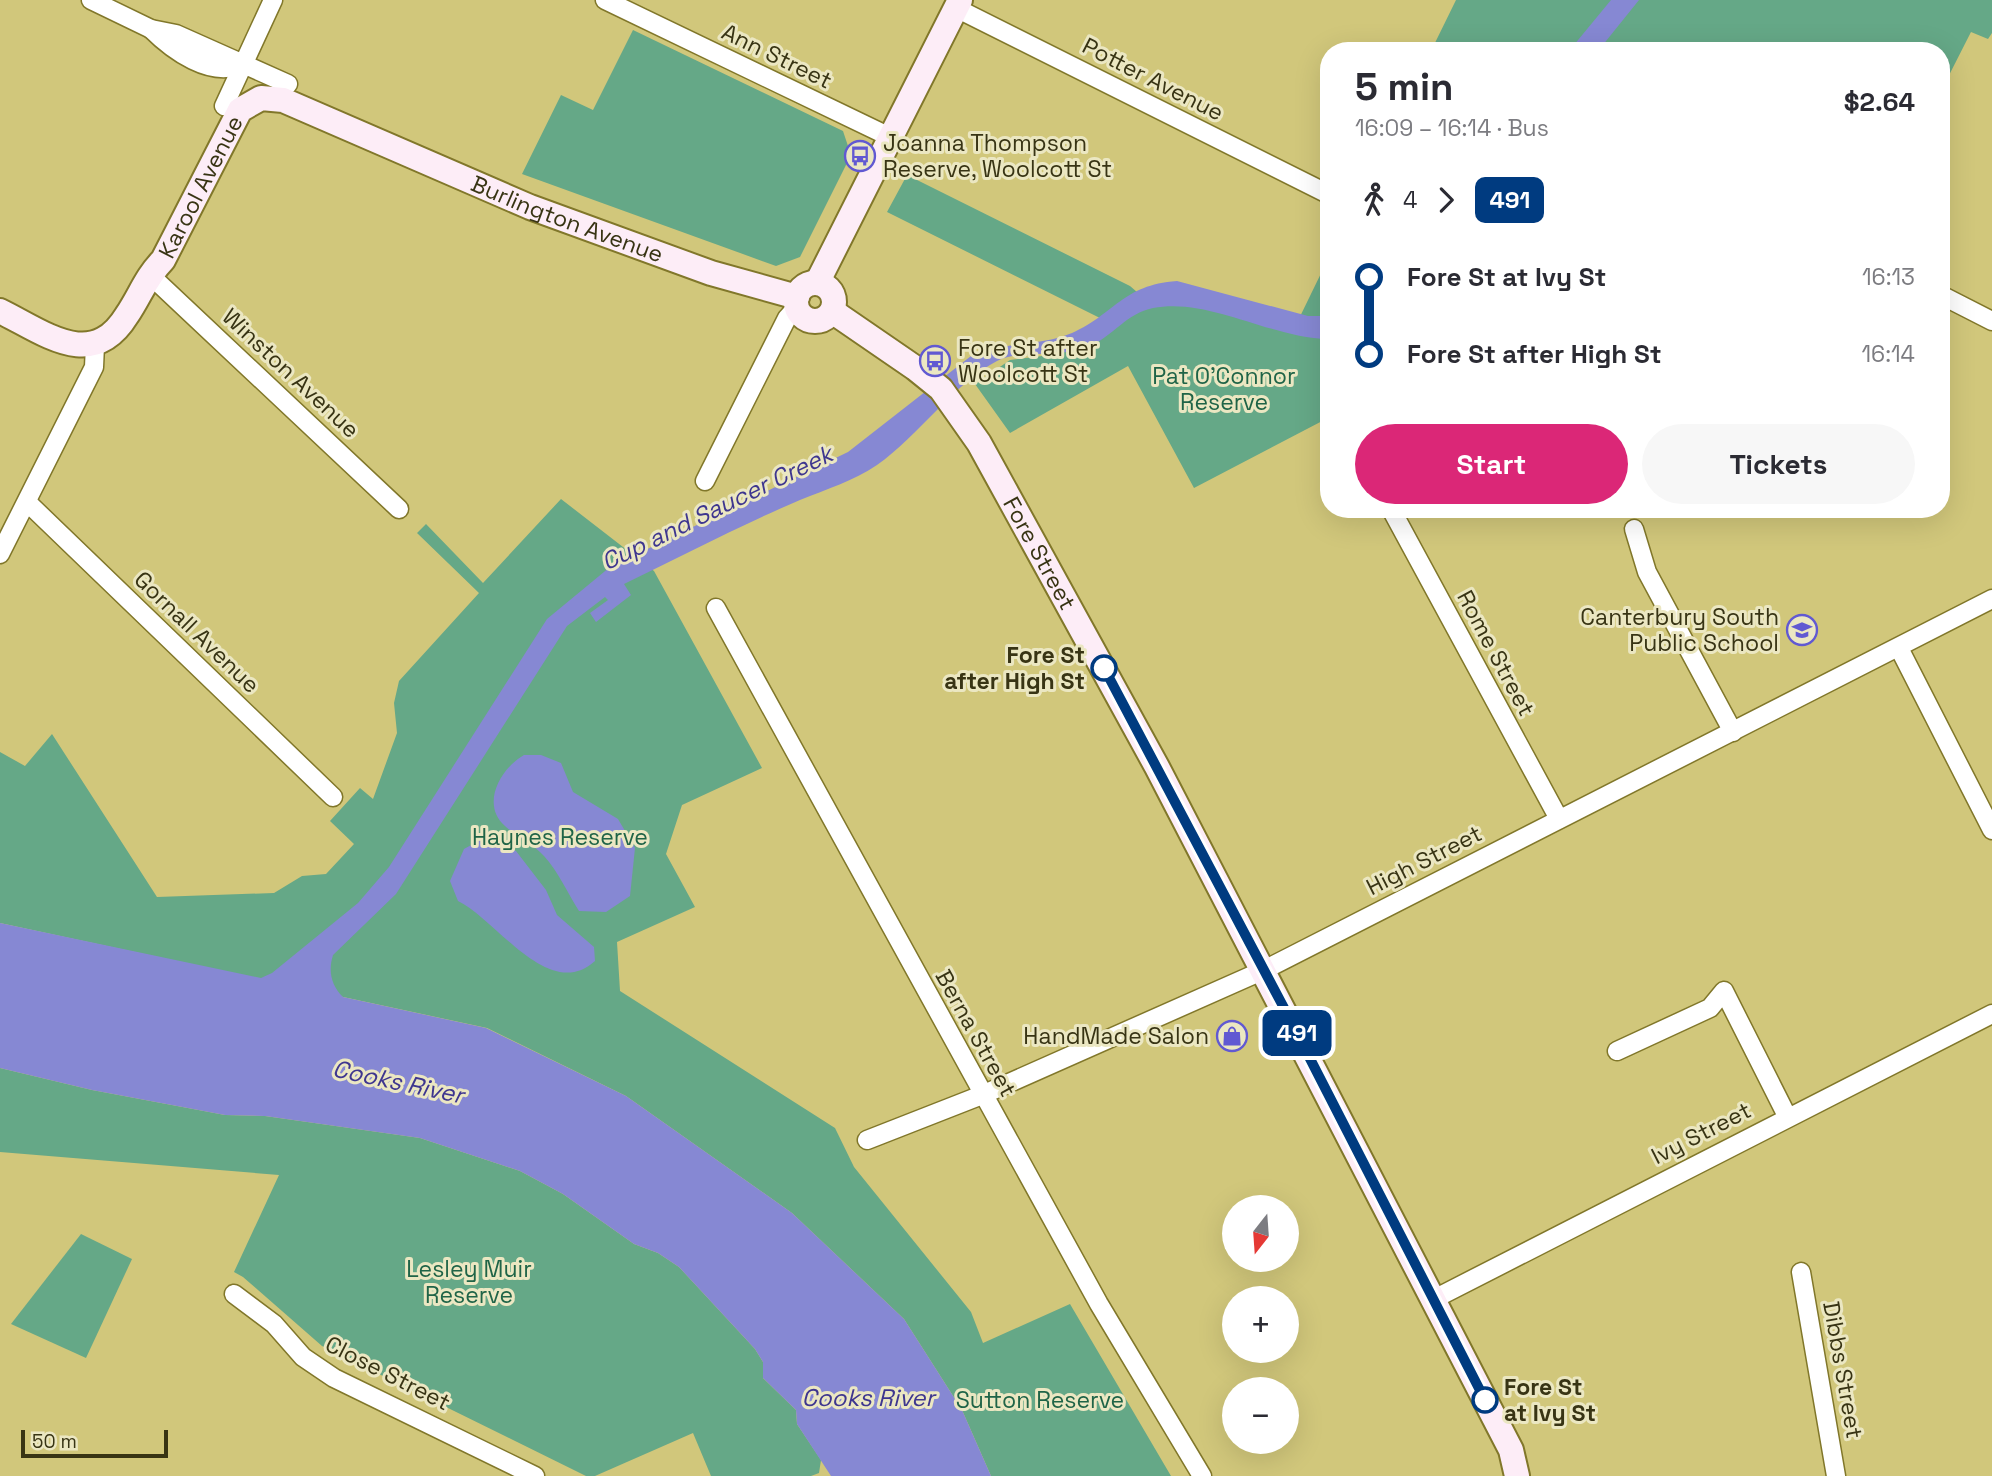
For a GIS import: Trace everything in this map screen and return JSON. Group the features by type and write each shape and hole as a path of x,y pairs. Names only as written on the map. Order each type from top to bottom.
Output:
{"main road":[{"path":"804,295 890,138 958,4"},
{"name":"Burlington Avenue","path":"248,83 273,81 288,84 319,101 343,124"},
{"name":"Burlington Avenue","path":"248,83 261,97 283,100 318,117 343,124 530,207 711,273 804,295"},
{"name":"Karool Avenue","path":"149,274 149,253 224,106 248,83"},
{"name":"Karool Avenue","path":"96,345 117,332 149,274 163,260 235,118 248,83"},
{"name":"Fore Street","path":"804,295 832,293 832,311 941,389 967,425 1047,563 1264,970 1511,1450 1517,1476"},
{"path":"0,311 67,343 96,345"}],"street":[{"name":"Burlington Avenue","path":"91,0 151,29 176,34 248,83"},
{"name":"Karool Avenue","path":"248,83 273,0"},
{"name":"Ann Street","path":"605,0 890,138"},
{"name":"Potter Avenue","path":"958,4 1320,190"},
{"name":"Burlington Avenue","path":"151,29 169,47 216,68 231,69 248,83"},
{"path":"216,68 224,80 224,106"},
{"name":"Winston Avenue","path":"149,274 399,509"},
{"path":"705,481 787,318 804,295"},
{"path":"1950,300 1992,321"},
{"path":"0,554 94,367 96,345"},
{"name":"Gornall Avenue","path":"27,502 333,797"},
{"name":"Rome Street","path":"1396,518 1559,819"},
{"path":"1634,529 1647,572 1733,732"},
{"name":"High Street","path":"867,1140 982,1095 1264,970 1992,599"},
{"name":"Berna Street","path":"716,608 1099,1304 1202,1476"},
{"path":"1899,648 1992,830"},
{"path":"1617,1051 1710,1008 1724,991 1787,1116"},
{"name":"Ivy Street","path":"1434,1299 1787,1116 1992,1014"},
{"name":"Dibbs Street","path":"1801,1272 1836,1476"},
{"name":"Close Street","path":"234,1294 274,1324 303,1357 334,1378 535,1476"}],"green space":[{"path":"1456,0 1992,0 1992,33 1988,39 1971,32 1950,73 1950,42 1435,42"},
{"path":"633,30 843,131 851,155 800,257 776,266 522,174 561,95 593,110"},
{"name":"Pat O'Connor Reserve","path":"907,175 1130,286 1152,305 1189,304 1292,333 1320,275 1320,422 1194,488 1128,366 1010,433 975,384 1010,360 1058,354 1116,326 887,212"},
{"name":"Sutton Reserve","path":"561,499 654,571 762,768 682,805 666,854 695,907 617,942 620,991 835,1128 854,1167 971,1312 983,1343 1070,1304 1171,1476 991,1476 962,1410 904,1319 792,1213 626,1096 487,1028 0,923 0,752 25,766 52,734 157,897 274,893 302,876 326,874 354,844 330,821 360,788 373,799 397,733 394,703 399,681 479,593 417,533 426,524 483,583"},
{"name":"Lesley Muir Reserve","path":"0,1068 92,1090 225,1115 265,1116 420,1138 520,1171 563,1194 634,1244 658,1253 679,1267 755,1349 763,1362 763,1378 796,1410 797,1424 821,1460 819,1473 811,1476 711,1476 693,1433 595,1476 586,1476 322,1346 234,1272 279,1175 0,1152"},
{"path":"81,1234 132,1259 86,1358 11,1324"}],"water":[{"path":"1611,0 1639,0 1605,42 1576,42"},
{"name":"Cooks River","path":"1177,281 1308,316 1320,316 1320,338 1284,332 1196,308 1174,306 1153,308 1135,315 1098,342 1078,350 1007,357 982,370 967,382 907,440 868,471 756,520 624,584 631,595 596,622 590,613 608,600 605,597 567,626 396,894 333,955 332,961 333,983 343,997 486,1028 626,1096 792,1213 904,1319 962,1410 991,1476 831,1476 797,1424 796,1410 763,1378 763,1362 755,1349 679,1267 658,1253 634,1244 563,1194 520,1171 420,1138 265,1116 225,1115 92,1090 0,1068 0,923 261,978 272,973 358,903 389,867 547,619 610,567 848,452 971,356 996,348 1072,333 1131,294 1158,284"},
{"path":"524,755 541,755 561,763 573,792 618,819 635,848 630,896 606,912 579,911 544,856 505,826 498,817 494,807 496,787 508,768"},
{"path":"484,838 516,851 546,890 557,915 594,947 595,961 577,971 560,972 541,965 458,901 450,881 464,849"}],"bus line":[{"name":"491","path":"1104,668 1283,1006 1485,1400"}],"place":[{"name":"Joanna Thompson Reserve, Woolcott St","path":"860,156"},
{"name":"Fore St after Woolcott St","path":"935,361"},
{"name":"Canterbury South Public School","path":"1802,630"},
{"name":"Fore St after High St","path":"1104,668"},
{"name":"HandMade Salon","path":"1232,1036"},
{"name":"Fore St at Ivy St","path":"1485,1400"}],"water label":[{"name":"Cup and Saucer Creek","path":"717,508"}],"park label":[{"name":"Haynes Reserve","path":"560,837"}]}
